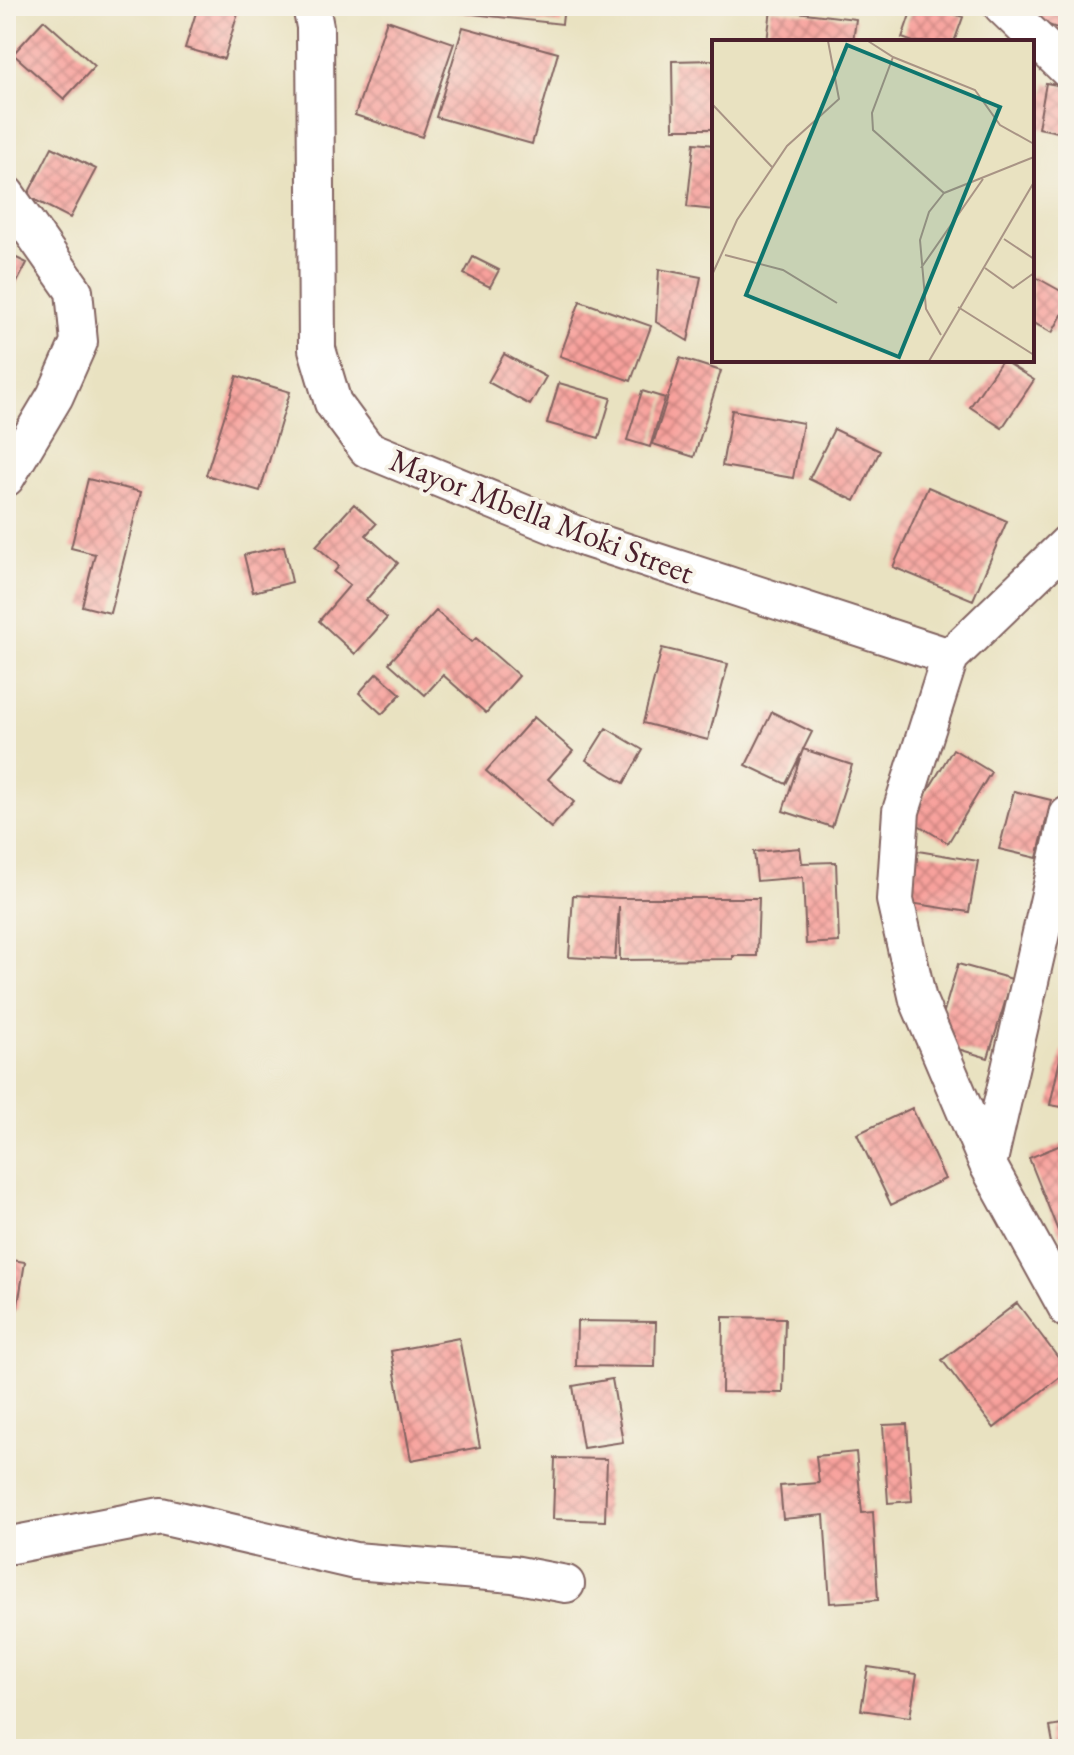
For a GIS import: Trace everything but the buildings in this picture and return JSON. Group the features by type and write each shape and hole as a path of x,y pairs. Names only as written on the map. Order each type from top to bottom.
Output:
{"street":[{"name":"Mayor Mbella Moki Street","path":"311,6 315,27 317,349 333,403 367,449 587,539 950,657"},
{"path":"1002,6 1068,70"},
{"path":"6,194 74,291 79,342 55,396 6,478"},
{"path":"1068,543 950,657 901,811 895,900 918,1000 988,1165 1068,1310"},
{"path":"988,1165 1068,815"},
{"path":"6,1546 161,1516 355,1561 513,1574 566,1584"}]}
